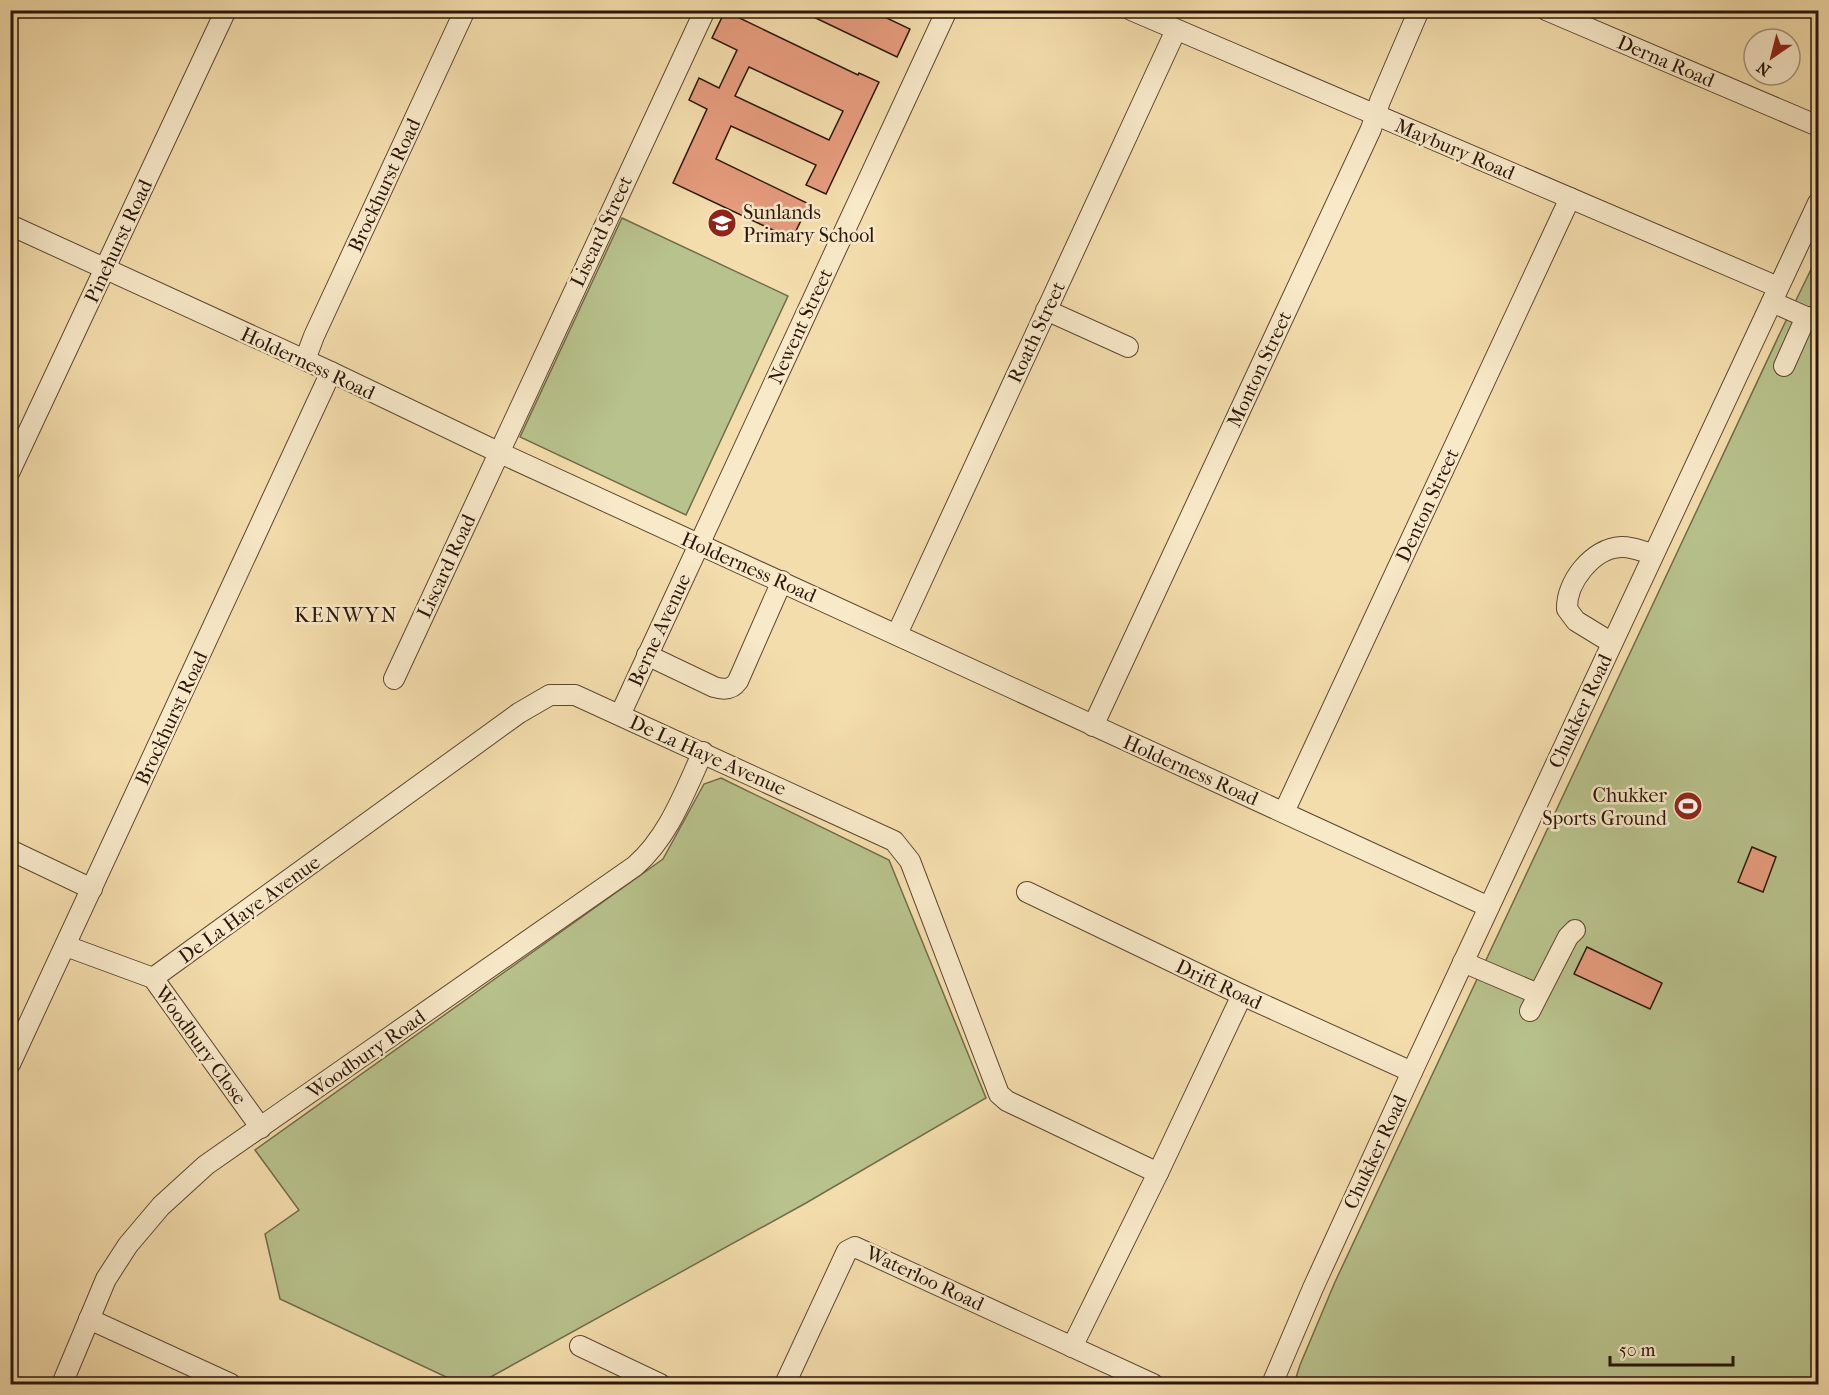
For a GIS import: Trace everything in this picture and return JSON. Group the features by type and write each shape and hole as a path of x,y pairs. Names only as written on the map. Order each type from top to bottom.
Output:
{"street":[{"name":"Pinehurst Road","path":"10,471 226,10"},
{"name":"Brockhurst Road","path":"305,360 465,10"},
{"name":"Liscard Street","path":"498,452 705,10"},
{"name":"Newent Street","path":"699,544 947,10"},
{"name":"Maybury Road","path":"1131,10 1570,198 1775,294 1812,317"},
{"name":"Monton Street","path":"1093,726 1371,129 1380,101 1419,10"},
{"name":"Derna Road","path":"1546,10 1818,126"},
{"name":"Roath Street","path":"897,634 1176,30"},
{"name":"Denton Street","path":"1284,812 1570,198"},
{"name":"Chukker Road","path":"1272,1384 1313,1288 1412,1072 1818,203"},
{"name":"Holderness Road","path":"10,225 1489,907"},
{"path":"1046,310 1128,347"},
{"path":"1784,366 1812,317"},
{"name":"Brockhurst Road","path":"10,1064 16,1040 66,946 331,372"},
{"name":"Liscard Road","path":"394,679 498,452"},
{"name":"Berne Avenue","path":"620,715 699,544"},
{"path":"1612,643 1576,621 1567,609 1569,595 1578,575 1593,557 1610,549 1630,548 1653,554"},
{"path":"647,655 714,687 730,688 738,681 782,581"},
{"name":"De La Haye Avenue","path":"153,978 519,713 550,695 575,695 894,841 910,861 999,1094 1007,1101 1158,1173"},
{"name":"Woodbury Road","path":"62,1384 106,1279 122,1253 161,1206 206,1165 635,866 662,836 703,752"},
{"path":"10,850 92,889"},
{"name":"Drift Road","path":"1027,892 1242,995 1412,1072"},
{"path":"1463,962 1534,1003 1568,937 1575,930"},
{"name":"Woodbury Close","path":"66,946 153,978 261,1128"},
{"path":"1072,1347 1242,995"},
{"name":"Waterloo Road","path":"785,1384 847,1251 855,1247 1153,1384"},
{"path":"89,1319 231,1384"},
{"path":"580,1347 660,1384"}],"green space":[{"path":"622,218 788,296 686,515 520,437"},
{"name":"Chukker Sports Ground","path":"1818,255 1818,1384 1294,1384 1335,1282"},
{"path":"721,778 889,860 986,1098 806,1203 478,1384 461,1384 280,1299 265,1234 299,1210 255,1150 663,859 704,784"}],"building":[{"path":"799,10 870,10 910,29 897,57"},
{"path":"725,11 858,75 859,73 879,82 826,194 806,185 816,165 731,126 716,159 809,204 792,239 673,183 707,109 689,100 699,78 719,88 737,50 712,38","holes":["749,67 843,111 829,140 735,96"]},
{"path":"1752,847 1776,857 1763,892 1738,882"},
{"path":"1587,947 1662,983 1650,1009 1574,974"}],"place":[{"name":"Sunlands Primary School","path":"722,223"},
{"name":"Chukker Sports Ground","path":"1688,806"}],"district":[{"name":"KENWYN","path":"346,615"}]}
